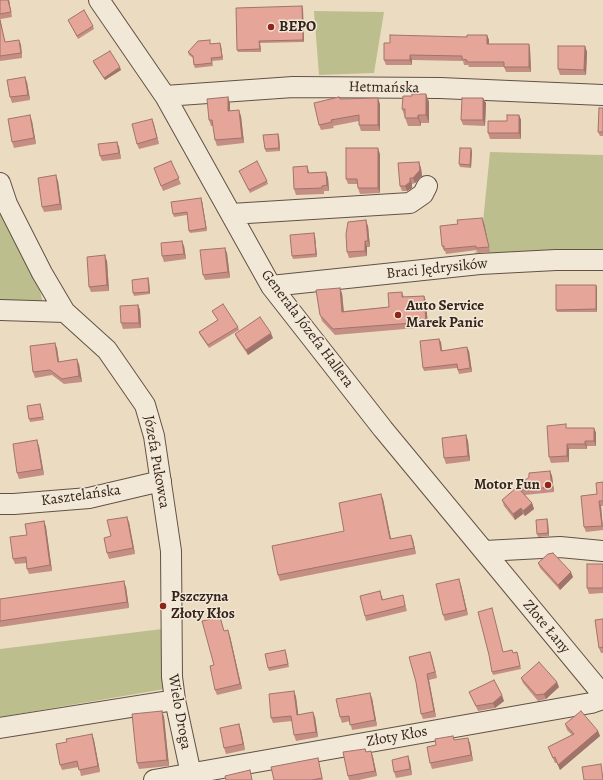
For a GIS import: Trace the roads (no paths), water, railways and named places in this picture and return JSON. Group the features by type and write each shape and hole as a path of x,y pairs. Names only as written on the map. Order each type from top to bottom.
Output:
{"street":[{"name":"Generała Józefa Hallera","path":"99,0 165,96 271,286 383,429 488,554"},
{"name":"Hetmańska","path":"165,96 292,87 440,88 603,95"},
{"name":"Józefa Pukowca","path":"0,184 7,204 42,273 65,312 107,350 145,405 154,436 170,551 171,620"},
{"path":"231,214 410,204 423,194 427,186"},
{"name":"Braci Jędrysików","path":"271,286 480,264 556,260 603,260"},
{"path":"0,310 65,312"},
{"name":"Kasztelańska","path":"0,504 90,498 161,481"},
{"path":"488,554 560,547 603,551"},
{"name":"Złote Łany","path":"488,554 603,695"},
{"name":"Wielo Droga","path":"171,620 172,677 175,700 192,777"},
{"name":"Złoty Kłos","path":"154,780 192,777 592,703 603,699"},
{"path":"0,728 175,700"}],"place":[{"name":"BEPO","path":"271,27"},
{"name":"Auto Service Marek Panic","path":"398,315"},
{"name":"Motor Fun","path":"548,485"},
{"name":"Pszczyna Złoty Kłos","path":"163,606"}]}
